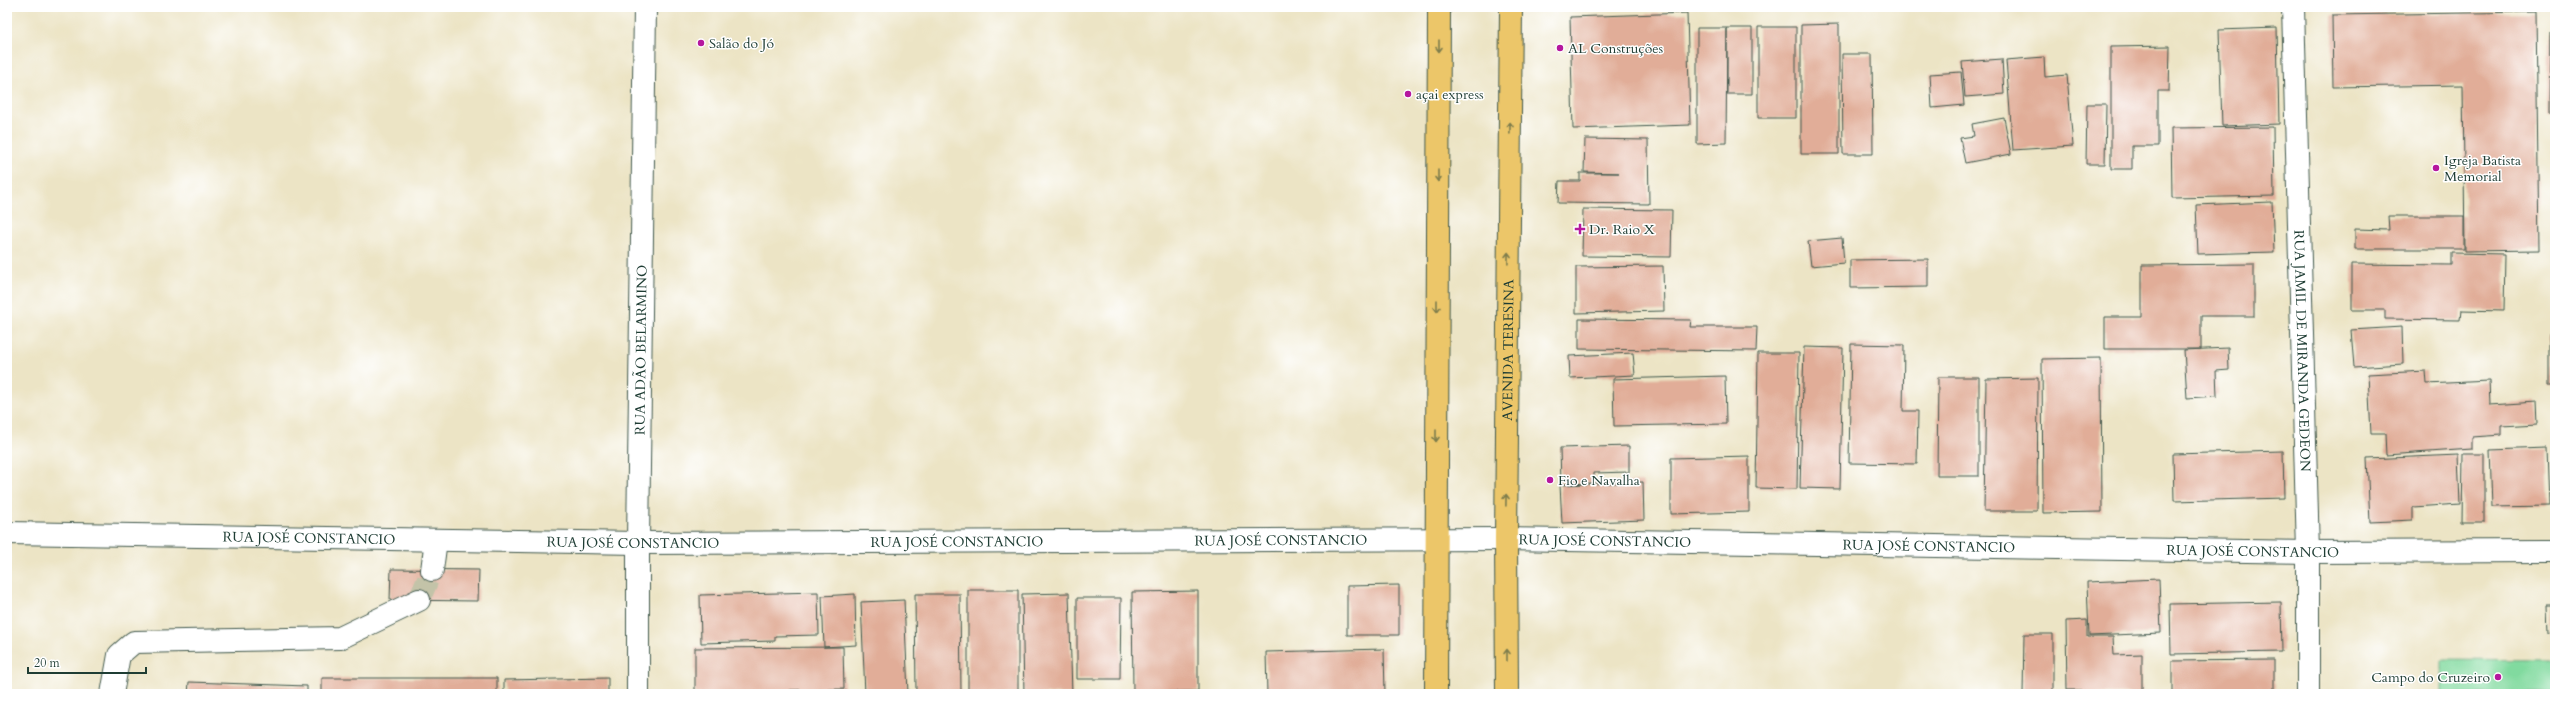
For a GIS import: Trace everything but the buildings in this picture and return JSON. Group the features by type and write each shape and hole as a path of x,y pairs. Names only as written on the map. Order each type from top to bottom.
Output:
{"main road":[{"path":"1436,694 1435,539 1439,7"},
{"name":"AVENIDA TERESINA","path":"1507,694 1506,539 1511,7"}],"street":[{"name":"RUA ADÃO BELARMINO","path":"638,694 638,543 645,7"},
{"name":"RUA JAMIL DE MIRANDA GEDEON","path":"2293,7 2308,552 2308,694"},
{"name":"RUA JOSÉ CONSTANCIO","path":"7,533 638,543 1506,539 2308,552 2555,551"},
{"path":"432,570 436,540"},
{"path":"112,694 119,655 134,642 340,638 419,600"}],"green space":[{"name":"Campo do Cruzeiro","path":"2442,659 2555,660 2555,694 2442,694"}],"tunnel":[{"path":"419,600 432,570"}],"place":[{"name":"Salão do Jó","path":"701,43"},
{"name":"AL Construções","path":"1560,48"},
{"name":"açai express","path":"1408,94"},
{"name":"Igreja Batista Memorial","path":"2436,168"},
{"name":"Dr. Raio X","path":"1580,229"},
{"name":"Fio e Navalha","path":"1550,480"},
{"name":"Campo do Cruzeiro","path":"2498,677"}]}
